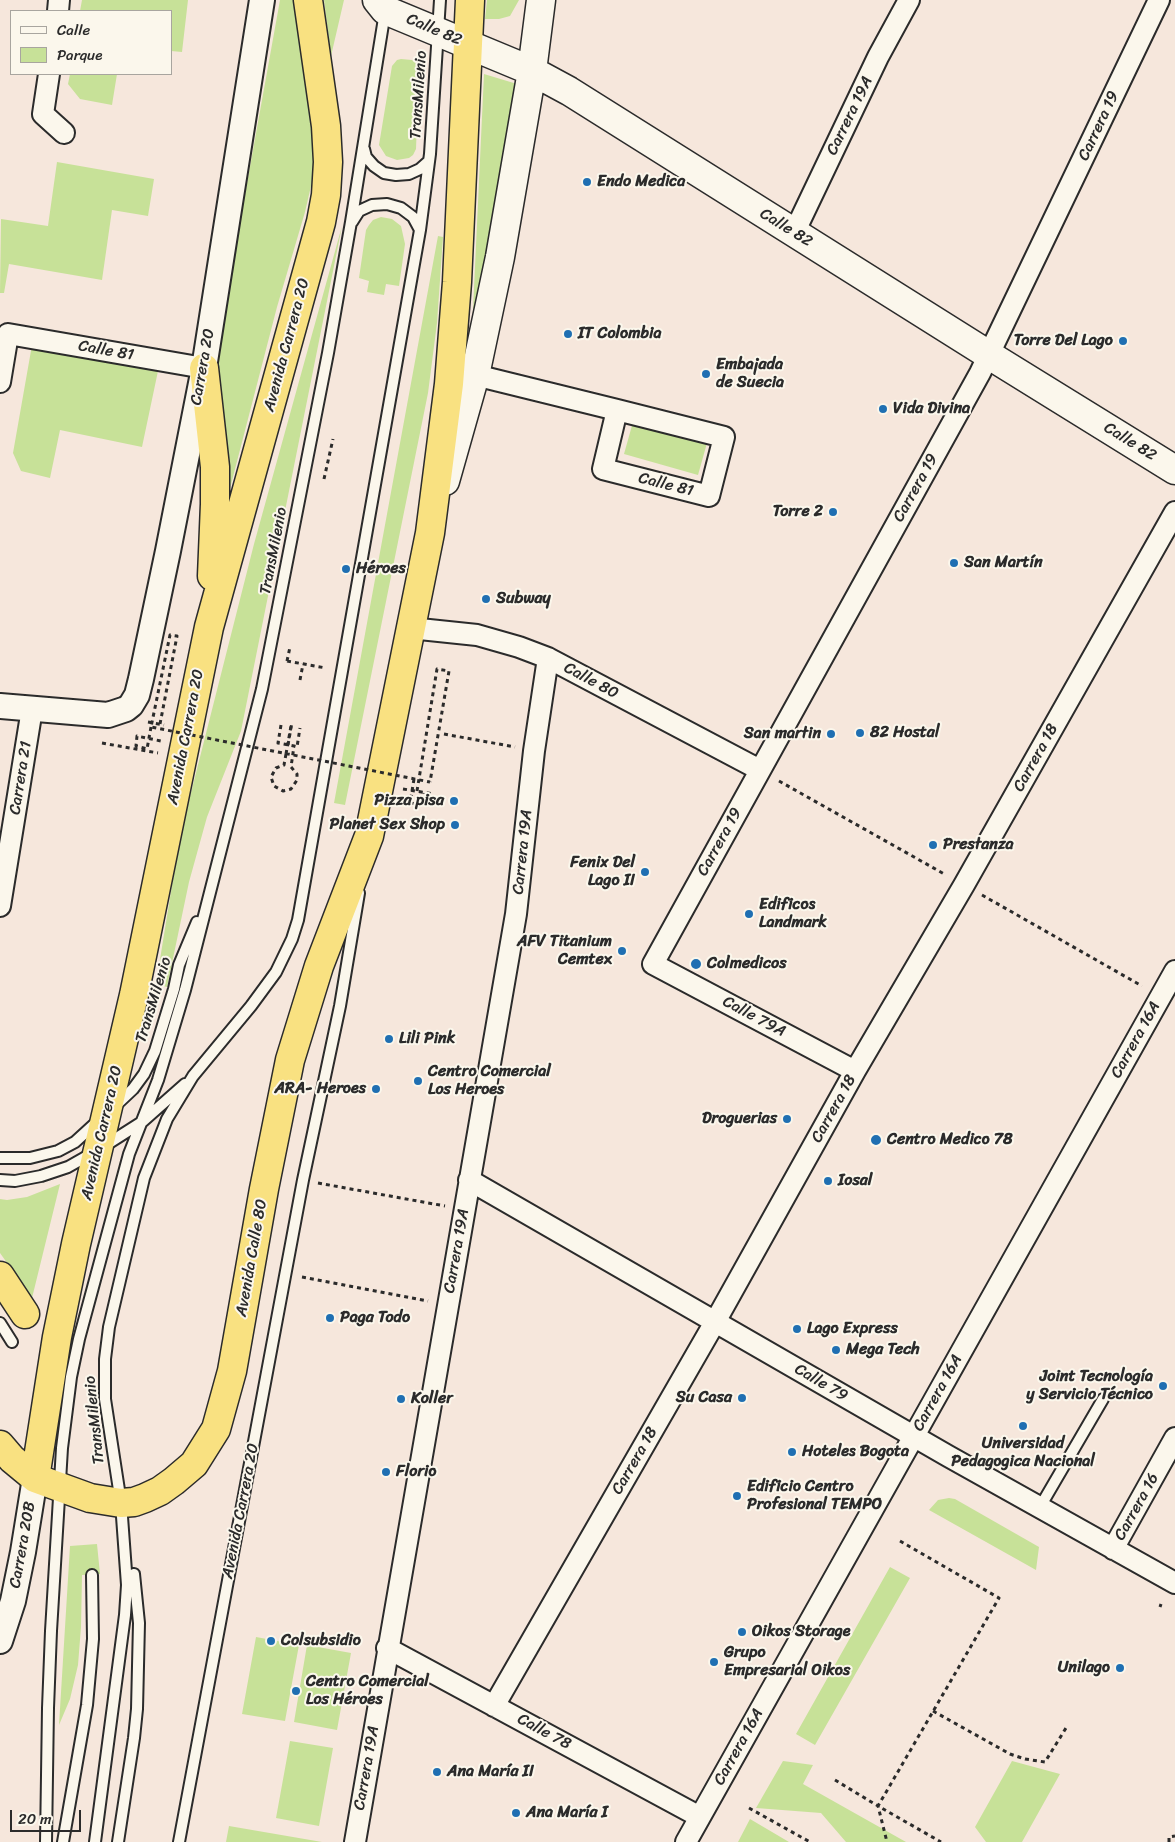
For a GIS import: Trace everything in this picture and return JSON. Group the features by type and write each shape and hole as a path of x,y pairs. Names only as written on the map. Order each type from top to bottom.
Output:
{"highway":[{"name":"Avenida Carrera 20","path":"47,1483 57,1337 134,995 210,627 321,222 326,195 328,162 326,126 308,0"},
{"name":"Avenida Carrera 20","path":"369,836 430,533 449,384 457,282 470,0"},
{"path":"204,368 215,467 210,627"},
{"name":"Avenida Calle 80","path":"0,1445 12,1459 47,1483 90,1498 121,1503 134,1502 145,1498 174,1482 194,1464 216,1429 232,1371 264,1189 290,1060 319,966 369,836"},
{"path":"0,1276 12,1319"}],"main road":[{"name":"Avenida Carrera 20","path":"430,533 475,375 500,257 532,72 541,0"},
{"name":"Calle 82","path":"383,3 438,32 532,72 569,92 1175,470"}],"street":[{"name":"Carrera 20","path":"32,709 108,715 119,712 131,705 137,694 204,368 262,0"},
{"name":"Carrera 19A","path":"794,233 878,57 909,0"},
{"name":"Carrera 19","path":"653,964 989,355 1159,0"},
{"path":"49,75 43,114 64,133"},
{"name":"Calle 81","path":"0,382 8,334 204,368"},
{"name":"Calle 81","path":"475,375 617,410 724,437 709,496 603,469 617,410"},
{"name":"Carrera 18","path":"494,1706 715,1322 855,1071 964,886 1175,512"},
{"name":"Calle 80","path":"410,628 477,635 519,647 548,658 760,770"},
{"name":"Carrera 19A","path":"354,1842 516,914 534,751 548,658"},
{"path":"0,706 32,709"},
{"name":"Carrera 21","path":"0,906 32,709"},
{"name":"Calle 79A","path":"653,964 855,1071"},
{"name":"Carrera 16A","path":"686,1842 1175,971"},
{"name":"Calle 79","path":"470,1180 914,1436 1175,1583"},
{"name":"Carrera 16","path":"1113,1549 1175,1438"},
{"name":"Carrera 20B","path":"0,1641 13,1601 23,1552 47,1483"},
{"name":"Calle 78","path":"387,1648 700,1817"}],"lane":[{"name":"TransMilenio","path":"0,1180 15,1181 41,1176 68,1167 142,1122 193,1076 251,1006 276,972 292,939 298,920 420,230 429,161 440,0"},
{"name":"TransMilenio","path":"46,1842 48,1708 47,1483 62,1448 71,1377 79,1339 129,1154 167,1055 262,689 328,353 363,146 383,3"},
{"name":"TransMilenio","path":"363,146 366,157 384,173 408,174 420,169 429,161"},
{"path":"351,222 359,212 372,205 387,204 401,208 413,217 420,230"},
{"name":"Avenida Carrera 20","path":"179,1842 303,1180 340,1006 369,836"},
{"name":"TransMilenio","path":"0,1158 30,1158 58,1150 75,1142 133,1089 144,1074 158,1042 179,966 213,883"},
{"name":"TransMilenio","path":"94,1842 125,1615 127,1585 121,1503 105,1399 105,1359 109,1327 144,1178 152,1153 167,1119 193,1076"},
{"path":"12,1319 12,1342"},
{"path":"1040,1507 1103,1399"},
{"path":"118,1842 137,1709 139,1623 134,1574"},
{"path":"63,1842 87,1705 93,1640 92,1575"}],"path":[{"path":"324,479 333,439"},
{"path":"160,724 177,636 170,634 150,734 148,742 147,749 136,746 138,736 146,738 154,740 162,741"},
{"path":"287,661 328,668"},
{"path":"300,680 304,664"},
{"path":"151,728 414,779 422,780 430,782 449,671 437,669 426,735 420,773 419,782 417,791"},
{"path":"288,745 292,724 284,765 278,766 272,773 272,784 278,789 287,791 296,784 297,774 291,767 291,764 300,728"},
{"path":"281,725 278,743 296,746"},
{"path":"444,734 534,751"},
{"path":"102,743 159,753"},
{"path":"414,779 410,803 422,805 424,793"},
{"path":"303,1180 464,1209"},
{"path":"286,1274 448,1305"},
{"path":"887,1842 878,1806 999,1598 900,1541"},
{"path":"933,1711 1010,1754 1025,1760 1045,1762 1066,1728"},
{"path":"835,1780 941,1842"},
{"path":"749,1808 810,1842"},
{"path":"1169,1842 1169,1838 1175,1836"}],"green space":[{"path":"82,0 188,0 182,52 172,51 172,10 80,10"},
{"path":"280,0 295,0 311,120 314,173 227,500 217,383 217,350"},
{"path":"324,0 344,0 331,56"},
{"path":"487,0 519,0 510,16 499,19 485,19"},
{"path":"397,60 412,60 419,69 416,149 409,158 397,160 386,156 379,145 392,66"},
{"path":"484,74 517,84 472,331"},
{"path":"70,75 117,75 112,105 80,99 68,84"},
{"path":"57,162 154,179 148,216 112,210 102,280 9,264 4,293 0,293 1,219 48,226"},
{"path":"381,217 392,219 401,226 405,244 399,286 386,284 384,295 367,292 369,281 359,278 366,230 373,220"},
{"path":"342,226 241,731 207,817 189,882 167,987 156,984 180,836 254,544"},
{"path":"438,236 443,237 437,323 428,393 345,805 334,803"},
{"path":"32,345 158,371 142,447 60,430 50,478 21,471 13,453"},
{"path":"633,422 707,443 698,475 624,454"},
{"path":"60,1184 32,1298 0,1253 0,1199 7,1200 27,1197"},
{"path":"955,1499 1039,1547 1036,1570 929,1510 938,1500"},
{"path":"97,1544 100,1574 82,1575 78,1665 70,1699 59,1725 70,1546"},
{"path":"890,1567 910,1578 815,1745 796,1734"},
{"path":"256,1637 299,1645 285,1721 242,1714"},
{"path":"307,1645 351,1653 337,1730 294,1722"},
{"path":"290,1741 333,1748 319,1826 276,1818"},
{"path":"783,1761 813,1765 803,1784 906,1842 846,1842 821,1813 756,1808"},
{"path":"1012,1761 1060,1774 1022,1842 986,1842 975,1827"},
{"path":"750,1819 789,1842 738,1842"},
{"path":"229,1826 322,1842 226,1842"}],"place":[{"name":"Endo Medica","path":"587,182"},
{"name":"IT Colombia","path":"568,334"},
{"name":"Torre Del Lago","path":"1123,341"},
{"name":"Embajada de Suecia","path":"706,374"},
{"name":"Vida Divina","path":"883,409"},
{"name":"Torre 2","path":"833,512"},
{"name":"San Martín","path":"954,563"},
{"name":"Héroes","path":"346,569"},
{"name":"Subway","path":"486,599"},
{"name":"82 Hostal","path":"860,733"},
{"name":"San martin","path":"831,734"},
{"name":"Pizza pisa","path":"454,801"},
{"name":"Planet Sex Shop","path":"455,825"},
{"name":"Prestanza","path":"933,845"},
{"name":"Fenix Del Lago II","path":"645,872"},
{"name":"Edificos Landmark","path":"749,914"},
{"name":"AFV Titanium Cemtex","path":"622,951"},
{"name":"Colmedicos","path":"696,964"},
{"name":"Lili Pink","path":"389,1039"},
{"name":"Centro Comercial Los Heroes","path":"418,1081"},
{"name":"ARA- Heroes","path":"376,1089"},
{"name":"Droguerias","path":"787,1119"},
{"name":"Centro Medico 78","path":"876,1140"},
{"name":"Iosal","path":"828,1181"},
{"name":"Paga Todo","path":"330,1318"},
{"name":"Lago Express","path":"797,1329"},
{"name":"Mega Tech","path":"836,1350"},
{"name":"Joint Tecnología y Servicio Técnico","path":"1163,1386"},
{"name":"Su Casa","path":"742,1398"},
{"name":"Koller","path":"401,1399"},
{"name":"Universidad Pedagogica Nacional","path":"1023,1426"},
{"name":"Hoteles Bogota","path":"792,1452"},
{"name":"Florio","path":"386,1472"},
{"name":"Edificio Centro Profesional TEMPO","path":"737,1496"},
{"name":"Oikos Storage","path":"742,1632"},
{"name":"Colsubsidio","path":"271,1641"},
{"name":"Grupo Empresarial Oikos","path":"714,1662"},
{"name":"Unilago","path":"1120,1668"},
{"name":"Centro Comercial Los Héroes","path":"296,1691"},
{"name":"Ana María II","path":"437,1772"},
{"name":"Ana María I","path":"516,1813"}]}
